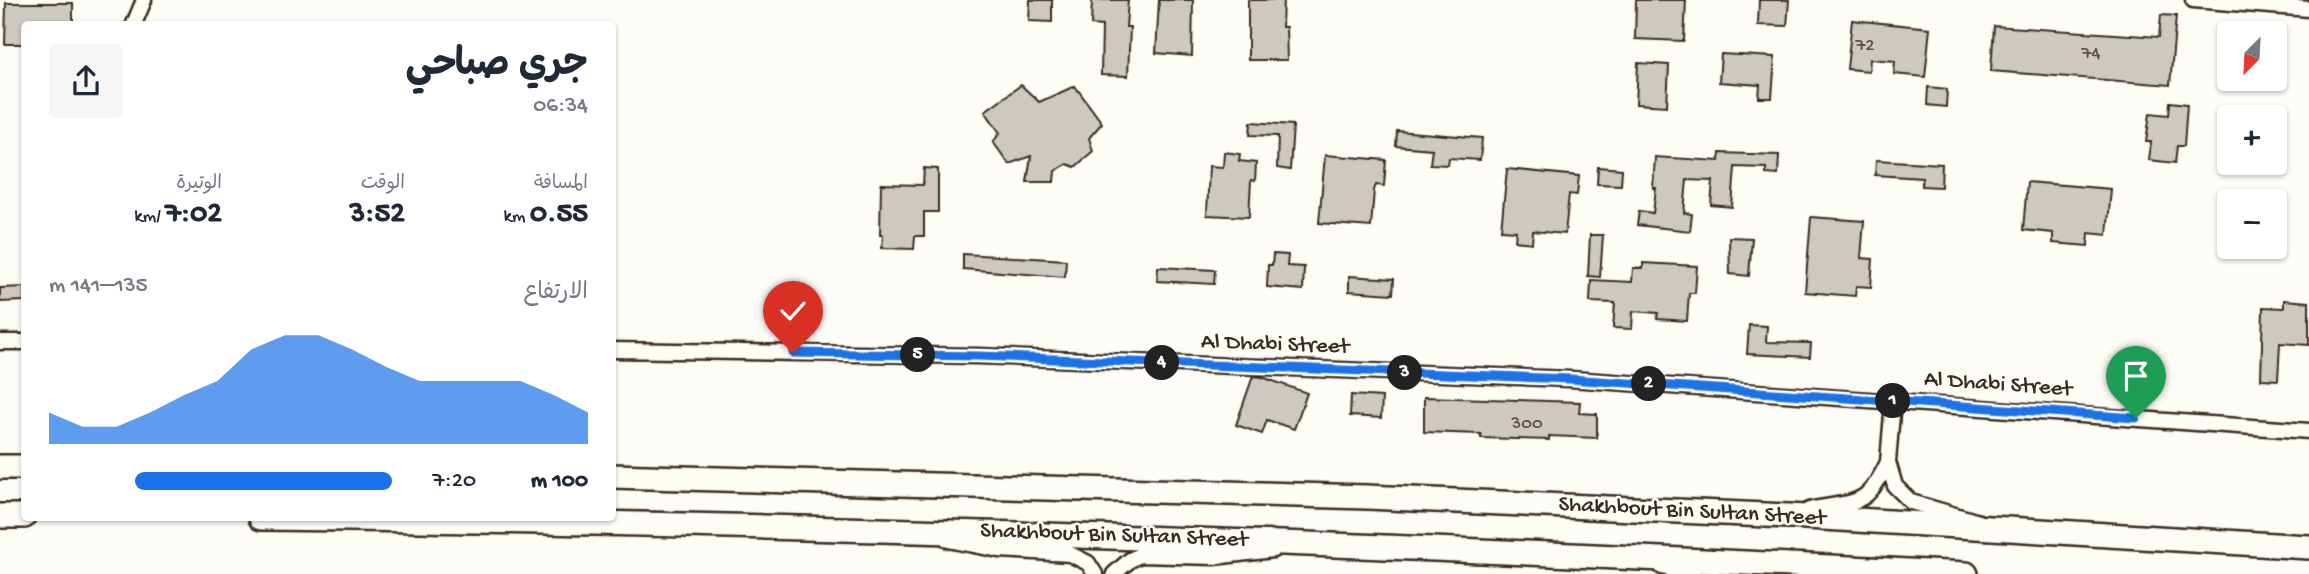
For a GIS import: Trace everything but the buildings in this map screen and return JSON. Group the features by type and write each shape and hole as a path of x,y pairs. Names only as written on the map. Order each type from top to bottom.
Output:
{"main road":[{"path":"0,467 21,467"},
{"name":"Shakhbout Bin Sultan Street","path":"616,475 1353,496 1789,516 2309,547"},
{"path":"0,516 21,516"},
{"name":"Shakhbout Bin Sultan Street","path":"552,521 1300,543 1966,574"}],"street":[{"path":"135,21 144,0"},
{"path":"2193,0 2309,9"},
{"path":"0,342 21,342"},
{"name":"Al Dhabi Street","path":"616,350 978,356 1570,379 2309,431"},
{"name":"Al Dhabi Street","path":"1789,516 1820,508 1849,505 1859,501 1876,486 1888,463 1893,401"},
{"path":"1888,463 1895,486 1911,502 1961,515 1992,527"},
{"path":"916,530 978,546 1070,554 1088,563 1095,574"},
{"path":"1114,574 1140,555 1235,556 1277,550 1300,543"},
{"path":"1637,557 1658,566 1692,574"}],"route":[{"path":"793,353 978,356 1570,379 2136,418"}]}
